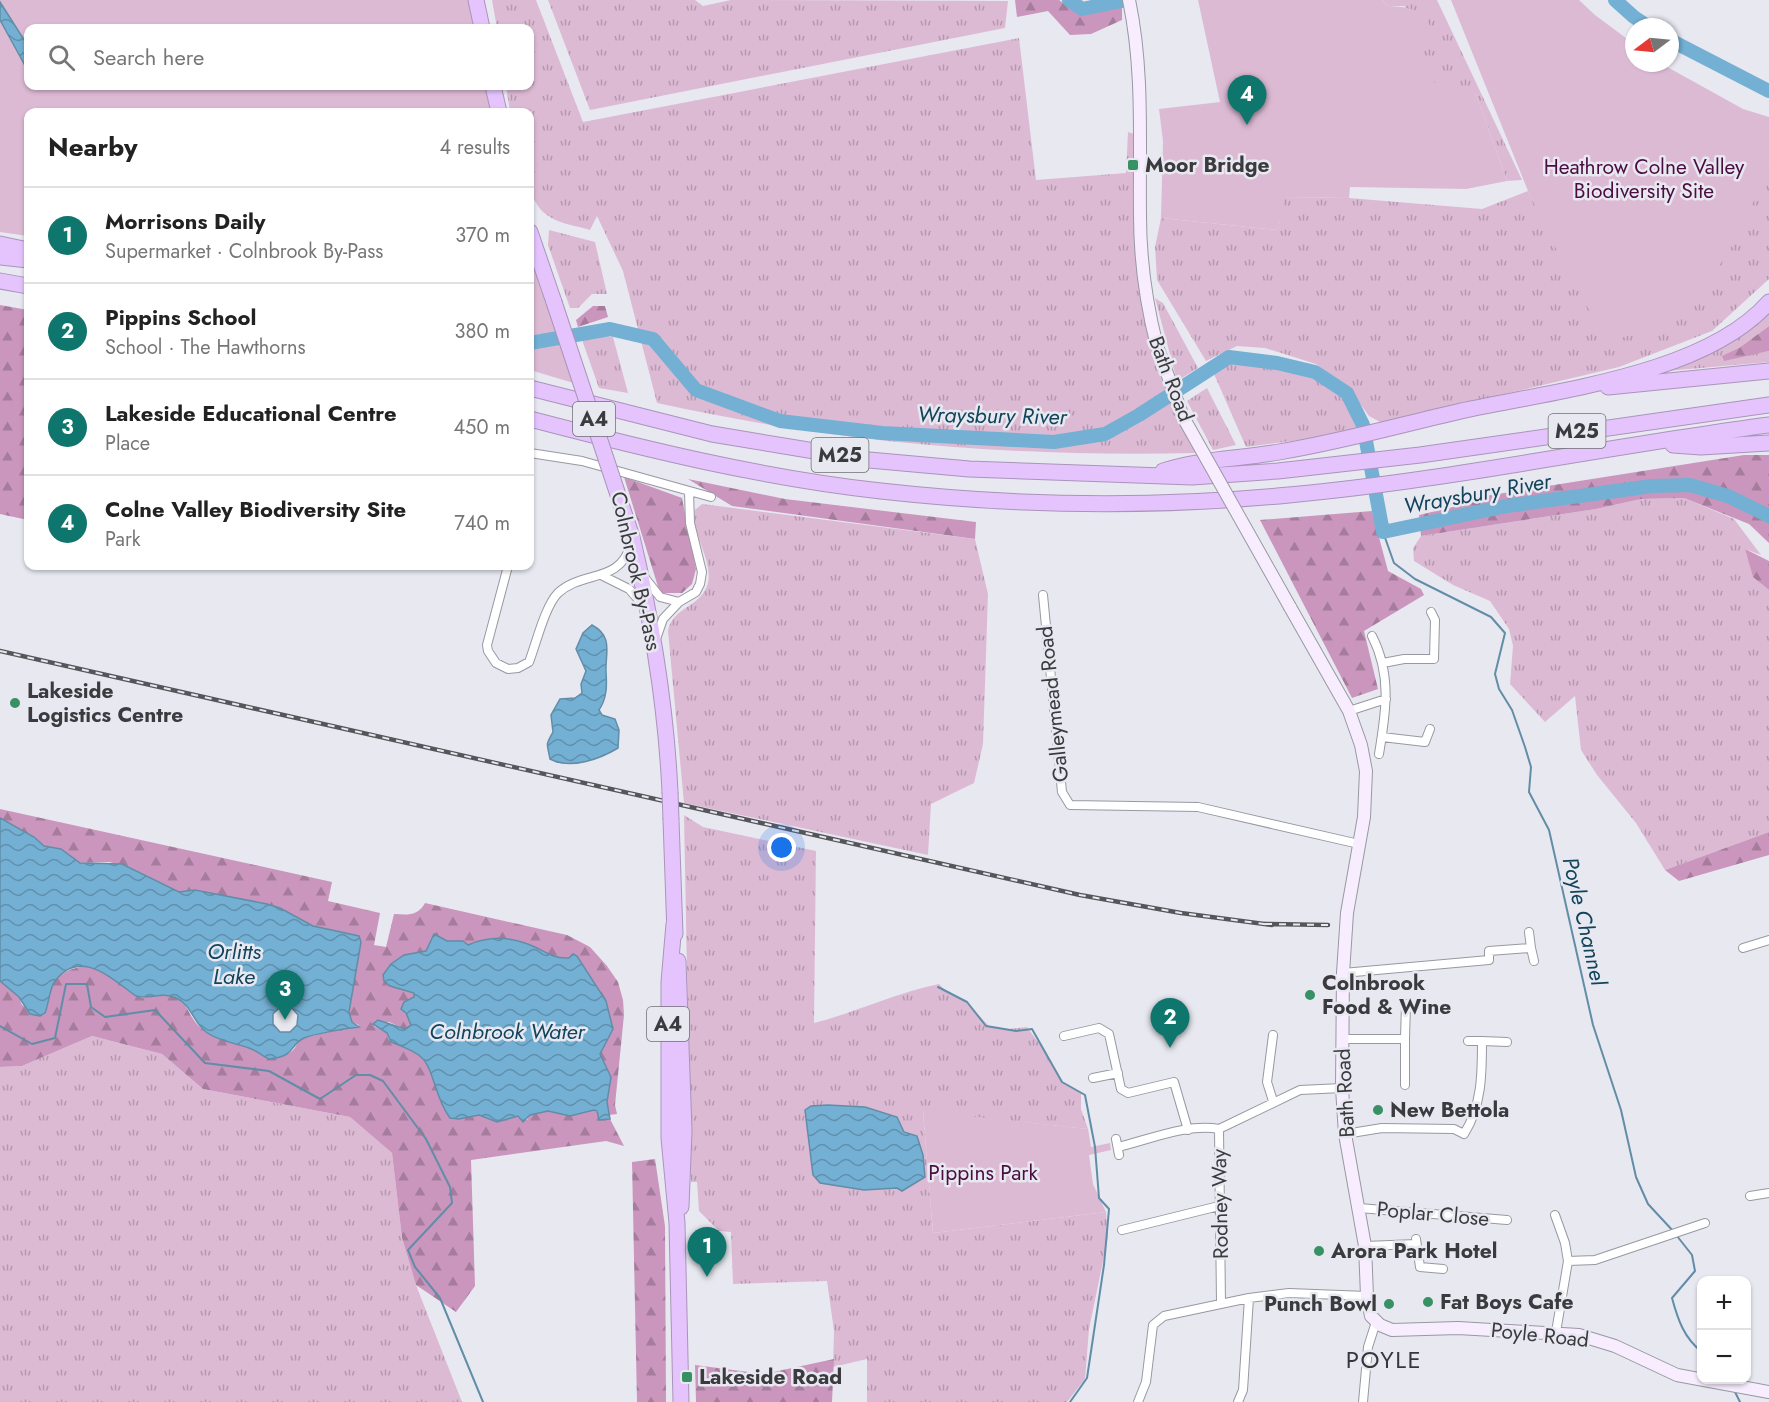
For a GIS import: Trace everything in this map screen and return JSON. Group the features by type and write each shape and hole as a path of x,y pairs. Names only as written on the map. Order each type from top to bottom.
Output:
{"highway":[{"path":"477,3 481,24"},
{"path":"494,90 498,108"},
{"path":"0,244 24,249"},
{"name":"Colnbrook By-Pass","path":"534,244 632,537 655,646 665,725 670,792 674,924 679,981 684,1131 683,1184 677,1223 681,1402"},
{"path":"0,257 24,260"},
{"path":"0,280 24,284"},
{"name":"M25","path":"1157,473 1189,463 1276,453 1348,439 1380,430 1566,391 1694,353 1735,332 1769,302"},
{"name":"M25","path":"1566,391 1769,371"},
{"name":"M25","path":"534,389 712,434 869,459 969,469 1157,473 1192,477 1358,463 1769,405"},
{"name":"M25","path":"534,419 632,446 741,469 880,491 1029,501 1109,502 1192,501 1362,488 1652,444 1698,434 1769,425"},
{"name":"M25","path":"1652,444 1701,447 1769,443"}],"street":[{"name":"Bath Road","path":"1129,4 1140,87 1141,254 1145,290 1156,346 1183,417 1349,711 1361,745 1366,771 1367,792 1347,913 1343,973 1342,1088 1345,1134 1365,1246 1368,1308 1376,1322"},
{"path":"534,454 582,461 711,497"},
{"path":"655,646 663,619 679,602 699,589 702,572 690,523 689,492"},
{"path":"507,570 487,645 493,660 508,669 518,668 529,662 556,596 582,579 603,576 623,561 632,537"},
{"path":"640,572 656,594 679,602"},
{"path":"603,576 629,589 649,614"},
{"name":"Galleymead Road","path":"1043,595 1062,792 1070,805 1198,807 1359,844"},
{"path":"1383,663 1435,657 1436,620 1431,612"},
{"path":"1372,636 1383,663 1387,687 1379,754"},
{"path":"1349,711 1386,699"},
{"path":"1382,737 1425,742 1430,729"},
{"path":"1529,932 1534,961"},
{"path":"1743,948 1769,940"},
{"path":"1343,973 1485,963 1490,960 1489,951 1532,948"},
{"path":"1405,1084 1406,1004"},
{"path":"1064,1036 1104,1029 1109,1034 1121,1089 1128,1093 1174,1082 1188,1130"},
{"path":"1273,1035 1267,1082 1273,1101"},
{"path":"1343,1039 1405,1039"},
{"path":"1467,1041 1507,1042"},
{"path":"1345,1134 1382,1128 1454,1129 1464,1134 1474,1118 1482,1079 1482,1041"},
{"path":"1094,1078 1118,1072"},
{"name":"Rodney Way","path":"1221,1304 1220,1129 1273,1101 1300,1090 1342,1088"},
{"path":"1118,1147 1188,1130 1209,1127 1220,1129"},
{"path":"1750,1196 1769,1193"},
{"path":"1122,1230 1219,1206"},
{"name":"Poplar Close","path":"1359,1208 1507,1221"},
{"path":"1555,1215 1565,1243 1568,1261 1556,1332"},
{"path":"1568,1261 1595,1260 1705,1222"},
{"path":"1365,1246 1416,1241 1419,1267 1443,1269"},
{"path":"1138,1402 1146,1382 1153,1325 1164,1316 1249,1298 1288,1293 1367,1296"},
{"path":"1238,1402 1243,1390 1249,1298"},
{"path":"1363,1402 1368,1347 1376,1322"},
{"name":"Poyle Road","path":"1376,1322 1392,1330 1458,1328 1556,1332 1598,1340 1677,1375 1769,1392"}],"green space":[{"path":"0,0 471,0 475,24 24,24 24,90 487,90 490,108 24,108 24,235 0,232"},
{"path":"492,0 536,0 583,122 1019,38 1036,180 1126,173 1128,132 1134,134 1136,151 1134,226 1139,289 1144,317 1158,370 1196,453 1059,452 925,444 792,428 657,403 623,271 597,216 590,230 550,217 540,209 534,200 534,108 509,108 507,90 534,90 534,24 496,24"},
{"path":"548,0 695,0 703,6 731,0 1008,1 1005,28 590,110"},
{"path":"1015,0 1059,0 1081,15 1122,5 1122,20 1091,34 1070,35 1048,11 1017,17"},
{"path":"1198,0 1382,0 1388,6 1412,9 1427,20 1434,35 1414,51 1434,65 1434,87 1456,83 1476,94 1507,181 1466,189 1350,187 1349,198 1285,197 1278,230 1161,218 1163,141 1159,109 1220,102"},
{"path":"1382,0 1437,0 1522,180 1507,181 1476,94 1434,87 1413,51 1405,6 1388,6"},
{"name":"Heathrow Colne Valley Biodiversity Site","path":"1451,0 1579,0 1625,37 1625,72 1676,72 1743,109 1769,117 1769,164 1765,177 1733,245 1718,267 1684,305 1664,320 1616,339 1596,323 1528,191"},
{"path":"1769,164 1769,279 1712,331 1619,367 1382,423 1369,416 1353,394 1316,364 1265,348 1237,346 1206,361 1157,280 1155,247 1161,218 1278,230 1284,197 1349,198 1482,209 1528,191 1566,266 1756,194"},
{"path":"549,230 595,242 607,294 592,294 578,308 570,308 548,245"},
{"path":"534,261 577,384 534,371"},
{"path":"1155,298 1163,303 1198,368 1177,381"},
{"path":"0,305 24,309 24,519 0,514"},
{"path":"593,306 605,306 608,317 578,327 576,320"},
{"path":"1769,312 1769,326 1739,348 1759,353 1769,351 1769,362 1667,371 1732,342"},
{"path":"1769,326 1769,351 1724,361 1722,356 1739,348"},
{"path":"590,333 613,337 628,393 599,388 581,337"},
{"path":"1231,362 1292,369 1321,380 1344,398 1358,428 1315,438 1246,447 1214,374"},
{"path":"1207,388 1236,445 1213,450 1187,401"},
{"path":"1744,455 1769,455 1769,543 1749,524 1684,498 1641,499 1596,509 1421,536 1419,515 1453,507 1453,501"},
{"path":"624,477 682,498 696,569 692,584 682,593 660,593"},
{"path":"688,479 785,499 976,522 975,539 732,506"},
{"path":"1684,498 1734,519 1761,555 1745,549 1753,576 1769,590 1769,832 1665,870 1636,823 1597,775 1581,750 1575,696 1545,722 1510,684 1513,646 1509,629 1490,601 1453,585 1414,561 1413,548 1421,536 1596,509 1641,499"},
{"path":"702,504 975,539 988,594 983,744 974,783 931,804 928,855 684,803 668,631 675,617 700,597 708,583 708,565 695,519 695,510"},
{"path":"1372,511 1388,571 1421,589 1424,595 1364,631 1378,689 1352,698 1260,520"},
{"path":"1745,549 1769,561 1769,590 1753,577"},
{"path":"0,809 332,882 328,901 380,913 374,945 386,947 394,914 416,912 425,903 567,935 590,947 618,982 623,1000 624,1015 615,1105 617,1114 609,1115 607,1102 611,1077 600,1054 607,1039 606,1001 573,954 569,958 557,957 511,939 494,938 468,945 463,941 447,941 434,935 426,951 386,984 414,993 414,997 404,1002 412,1025 405,1029 389,1022 374,1026 387,1033 389,1040 423,1058 430,1069 441,1102 450,1118 459,1119 479,1115 503,1120 518,1116 527,1120 530,1115 548,1111 576,1115 594,1110 607,1120 610,1119 624,1146 606,1141 471,1160 475,1286 456,1312 416,1285 402,1238 392,1153 350,1117 203,1089 162,1054 92,1036 22,1066 0,1067 0,981 19,997 22,1005 44,1015 51,988 56,979 67,971 87,966 105,972 142,998 159,995 179,999 185,1004 199,1027 209,1034 252,1049 269,1059 284,1055 292,1051 301,1039 338,1030 358,1028 359,1025 352,1022 349,1012 361,942 359,936 313,926 280,908 267,904 195,890 179,892 127,866 109,862 80,863 57,848 44,846 34,837 0,818"},
{"path":"684,815 703,827 816,851 814,1023 907,992 939,984 965,1001 989,1026 1009,1029 1027,1027 1044,1050 1061,1081 1081,1093 1081,1109 1088,1129 923,1112 933,1233 1106,1212 1108,1237 1089,1329 1085,1379 1067,1402 867,1402 867,1359 833,1367 834,1331 827,1281 733,1284 731,1232 719,1231 699,1211 697,1182 691,1182"},
{"path":"1769,832 1769,855 1679,881 1665,870"},
{"path":"92,1036 162,1054 203,1089 350,1117 392,1153 402,1238 416,1285 462,1402 0,1402 0,1067 22,1066"},
{"name":"Pippins Park","path":"923,1111 1088,1129 1091,1147 1110,1143 1111,1150 1089,1155 1093,1184 1106,1212 933,1233"},
{"path":"655,1159 665,1226 666,1402 637,1402 632,1162"},
{"path":"834,1359 832,1402 696,1402 695,1365 764,1374"}],"water":[{"path":"0,2 24,40 24,64 0,20"},
{"path":"592,625 603,635 607,646 606,692 599,710 602,715 615,719 619,730 618,748 585,762 558,762 550,759 548,747 553,732 551,715 560,699 575,698 582,693 581,684 586,671 576,649 583,633"},
{"name":"Orlitts Lake","path":"0,818 34,837 44,846 61,849 80,863 122,864 179,892 195,890 267,904 280,908 313,926 359,936 361,942 349,1012 352,1022 359,1027 304,1038 284,1056 269,1059 252,1049 221,1040 206,1032 185,1004 176,998 165,995 136,996 97,970 75,967 65,971 51,988 45,1013 40,1016 30,1014 19,997 0,981","holes":["280,1007 291,1007 298,1015 297,1025 290,1032 280,1032 273,1024 273,1014"]},
{"name":"Colnbrook Water","path":"434,934 447,941 463,941 468,945 494,939 520,941 557,957 569,958 573,954 577,956 606,1001 613,1029 600,1054 611,1077 607,1102 610,1119 599,1120 597,1111 594,1110 570,1116 548,1111 530,1115 523,1122 518,1116 497,1122 479,1115 459,1119 450,1118 441,1102 429,1068 421,1057 391,1042 387,1033 373,1024 378,1020 405,1029 411,1025 406,1013 401,1009 404,1002 414,997 414,993 390,986 384,981 383,975 391,964 404,955 426,951"},
{"path":"811,1106 865,1107 897,1117 904,1132 917,1136 923,1155 925,1177 902,1191 897,1188 864,1190 820,1183 813,1175 805,1110"}],"waterway":[{"path":"1069,0 1082,9 1127,0"},
{"path":"1615,0 1636,18"},
{"path":"1679,45 1769,91"},
{"name":"Wraysbury River","path":"534,342 610,329 653,339 696,390 780,421 882,433 1054,442 1105,434 1229,357 1277,363 1315,372 1347,393 1363,425 1383,532 1507,506 1652,486 1690,485 1728,496 1769,516"},
{"name":"Poyle Channel","path":"1383,532 1394,563 1415,579 1491,617 1505,633 1495,674 1499,689 1512,710 1531,767 1529,792 1549,830 1593,1025 1621,1110 1636,1177 1648,1204 1674,1232"},
{"path":"0,1026 32,1044 55,1038 66,984 87,984 91,1007 105,1017 155,1010 205,1063 269,1071 320,1099 356,1075 370,1075 383,1081 426,1139 450,1187 452,1203 408,1250 415,1267 440,1298 483,1402"},
{"path":"938,987 967,1002 986,1026 1016,1031 1032,1029 1062,1082 1085,1095 1095,1147 1099,1198 1109,1209 1104,1265 1087,1378 1070,1402"},
{"name":"Poyle Channel","path":"1677,1236 1692,1255 1695,1271 1672,1298 1682,1328 1697,1348"},
{"name":"Poyle Channel","path":"1734,1390 1740,1402"}],"railway":[{"path":"0,651 1080,895 1181,913 1272,925"},
{"path":"1265,924 1328,925"}],"place":[{"name":"Colne Valley Biodiversity Site","path":"1247,125"},
{"name":"Moor Bridge","path":"1133,165"},
{"name":"Lakeside Logistics Centre","path":"15,703"},
{"name":"Colnbrook Food & Wine","path":"1310,995"},
{"name":"Lakeside Educational Centre","path":"285,1020"},
{"name":"Pippins School","path":"1170,1048"},
{"name":"New Bettola","path":"1378,1110"},
{"name":"Arora Park Hotel","path":"1319,1251"},
{"name":"Morrisons Daily","path":"707,1277"},
{"name":"Fat Boys Cafe","path":"1428,1302"},
{"name":"Punch Bowl","path":"1389,1304"},
{"name":"Lakeside Road","path":"687,1377"}],"district":[{"name":"POYLE","path":"1384,1360"}]}
